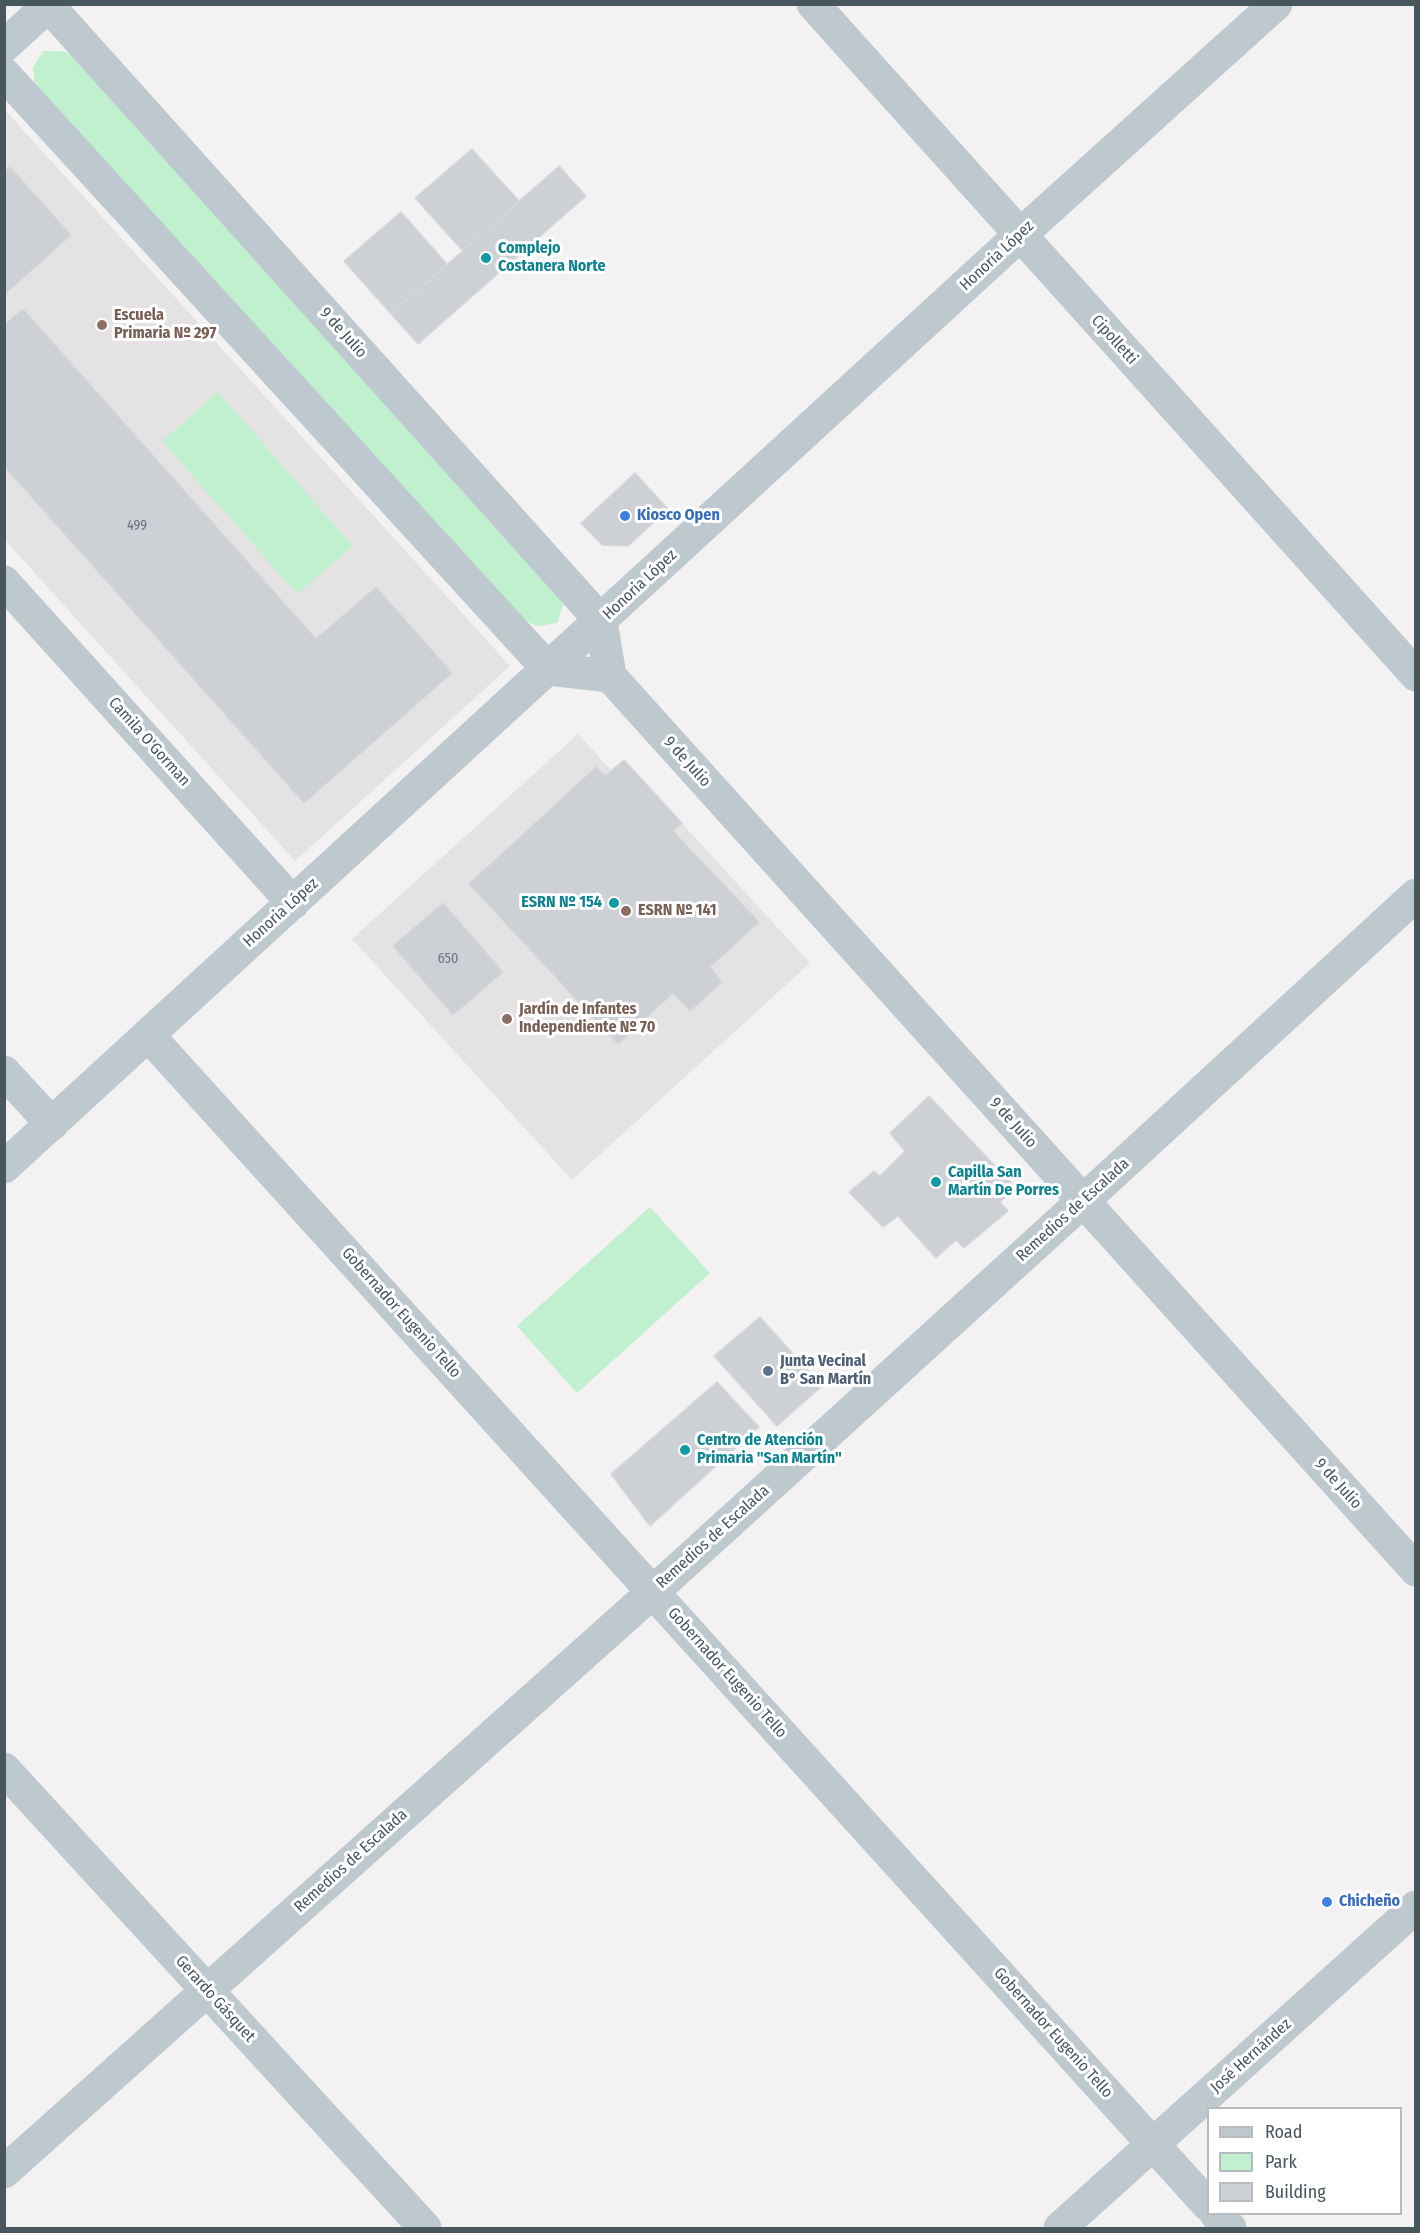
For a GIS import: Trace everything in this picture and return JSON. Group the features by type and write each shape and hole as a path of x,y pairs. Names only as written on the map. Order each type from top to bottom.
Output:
{"street":[{"name":"Cipolletti","path":"813,4 1416,675"},
{"name":"Honoria López","path":"4,1167 1020,235 1276,4"},
{"path":"4,46 49,5"},
{"name":"9 de Julio","path":"49,5 601,621"},
{"path":"4,74 548,669 610,676 601,621"},
{"name":"Camila O'Gorman","path":"4,582 293,903"},
{"name":"9 de Julio","path":"610,676 1416,1570"},
{"name":"Remedios de Escalada","path":"4,2172 654,1591 1416,895"},
{"name":"Gobernador Eugenio Tello","path":"148,1035 1207,2203"},
{"path":"4,1072 52,1124"},
{"name":"Gerardo Gásquet","path":"4,1769 425,2229"},
{"name":"José Hernández","path":"1060,2229 1416,1907"},
{"path":"1217,2215 1230,2229"}],"shaded area":[{"name":"Escuela Primaria Nº 297","path":"5,110 510,666 295,861 5,540"},
{"name":"ESRN Nº 141","path":"578,734 611,770 624,760 810,963 572,1180 352,939"}],"green space":[{"path":"43,51 62,51 79,58 557,589 563,605 557,623 537,626 520,618 35,86 33,68"},
{"path":"218,392 353,546 297,594 162,441"},
{"path":"650,1207 710,1273 577,1393 517,1326"}],"building":[{"name":"Complejo Costanera Norte","path":"472,149 519,201 463,251 415,198"},
{"name":"Complejo Costanera Norte","path":"559,166 586,196 418,344 391,314"},
{"path":"10,167 71,235 4,295 4,172"},
{"path":"401,212 447,264 391,314 344,261"},
{"name":"Escuela Primaria Nº 297","path":"23,309 316,639 376,587 452,673 304,803 4,466 4,325"},
{"name":"Kiosco Open","path":"635,473 668,509 628,546 602,545 581,523"},
{"name":"ESRN Nº 141","path":"624,760 682,823 673,831 759,922 710,967 722,982 690,1011 673,993 618,1044 469,884 596,767 605,776"},
{"name":"Jardín de Infantes Independiente Nº 70","path":"443,903 503,972 453,1015 393,946"},
{"name":"Capilla San Martín De Porres","path":"929,1096 1016,1188 1000,1202 1008,1211 964,1248 956,1240 936,1258 898,1216 883,1227 849,1192 874,1171 880,1176 905,1151 890,1133"},
{"name":"Junta Vecinal B° San Martín","path":"760,1317 822,1386 777,1426 714,1356"},
{"name":"Centro de Atención Primaria \"San Martín\"","path":"717,1382 759,1427 650,1526 611,1474"}],"place":[{"name":"Complejo Costanera Norte","path":"486,258"},
{"name":"Escuela Primaria Nº 297","path":"102,325"},
{"name":"Kiosco Open","path":"625,516"},
{"name":"ESRN Nº 154","path":"614,903"},
{"name":"ESRN Nº 141","path":"626,911"},
{"name":"Jardín de Infantes Independiente Nº 70","path":"507,1019"},
{"name":"Capilla San Martín De Porres","path":"936,1182"},
{"name":"Junta Vecinal B° San Martín","path":"768,1371"},
{"name":"Centro de Atención Primaria \"San Martín\"","path":"685,1450"},
{"name":"Chicheño","path":"1327,1902"}]}
